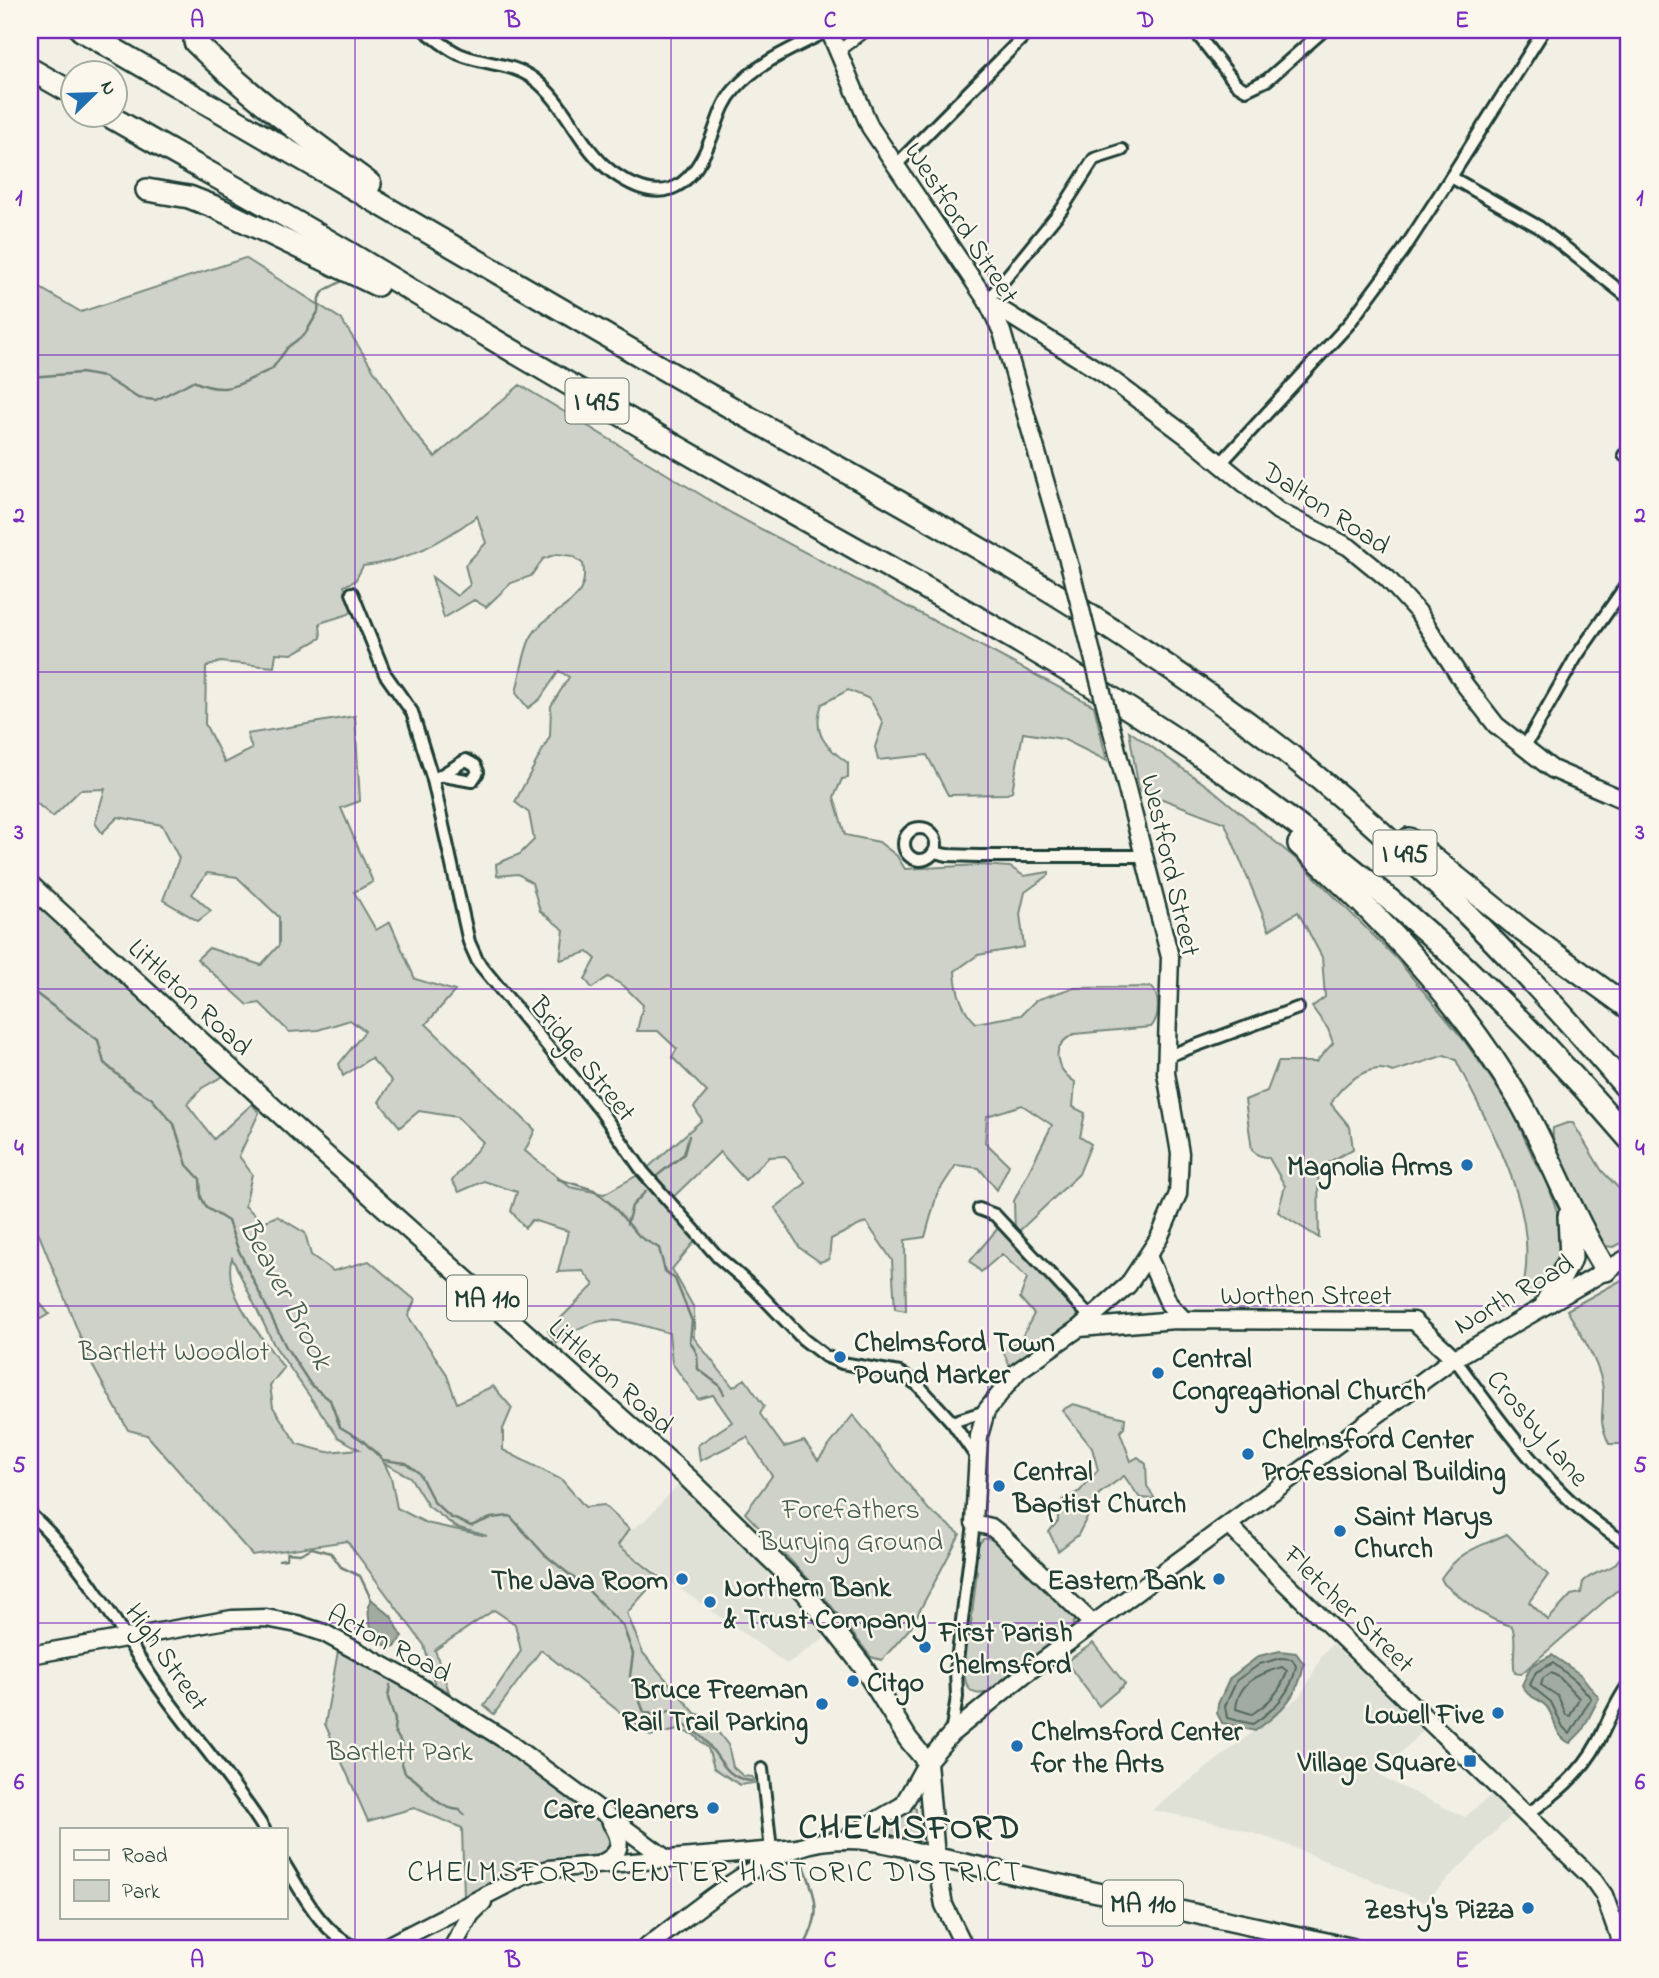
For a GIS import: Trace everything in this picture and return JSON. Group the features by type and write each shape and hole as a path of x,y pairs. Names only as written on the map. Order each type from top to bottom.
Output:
{"highway":[{"name":"I 495","path":"81,30 1063,598 1147,652 1248,723 1394,843 1469,913 1550,998 1629,1091"},
{"path":"195,42 233,80 294,130 460,250"},
{"path":"30,69 60,86"},
{"name":"I 495","path":"130,128 373,267 517,356 944,599 1114,700 1196,753 1339,858 1415,923 1541,1043 1629,1139"},
{"path":"147,190 189,197 215,207 517,356"},
{"path":"1248,723 1319,770 1523,931 1629,1008"},
{"path":"1196,753 1338,879 1424,971 1511,1087 1606,1270"},
{"path":"1547,1302 1566,1271 1572,1251 1569,1215 1557,1178"}],"main road":[{"name":"Westford Street","path":"829,30 870,127 987,301 1007,346 1070,567 1170,957 1166,1058 1181,1179 1175,1204 1149,1256 1119,1294 1085,1323 1018,1371 986,1411 978,1436 974,1522"},
{"name":"Dalton Road","path":"987,301 1104,374 1278,511 1349,548 1387,578 1431,628 1484,711 1524,748 1561,774 1629,802"},
{"path":"1007,346 1033,329"},
{"name":"Littleton Road","path":"30,885 722,1510 805,1592 833,1625 908,1739 927,1762"},
{"name":"Worthen Street","path":"1149,1256 1169,1304 1184,1321"},
{"name":"North Road","path":"844,1840 903,1805 927,1762 951,1734 1093,1624 1454,1359 1547,1302 1629,1257"},
{"name":"Worthen Street","path":"1085,1323 1413,1321 1425,1328 1454,1359"},
{"path":"974,1522 991,1527 1000,1534 1093,1624"},
{"name":"Fletcher Street","path":"1229,1525 1592,1878 1604,1895 1623,1948"},
{"name":"Acton Road","path":"30,1656 232,1619 266,1618 324,1633 456,1707 668,1860"},
{"path":"927,1762 935,1857 944,1905 965,1948"},
{"path":"597,1865 612,1858 620,1847 618,1832 608,1818"},
{"path":"452,1948 471,1914 487,1898 524,1876 561,1868 717,1857 844,1840 895,1845 935,1857"},
{"path":"645,1948 722,1892 799,1848"},
{"path":"717,1857 730,1868 728,1883 722,1892"},
{"name":"MA 110","path":"935,1857 1352,1948"},
{"path":"383,1948 407,1939 471,1902 487,1898"},
{"path":"407,1939 423,1948"}],"street":[{"path":"424,30 460,54 511,66 532,77 560,106 587,147 603,164 630,183 657,193 677,187 691,173 706,151 724,103 741,81 829,30"},
{"path":"837,52 866,30"},
{"path":"895,166 1030,30"},
{"path":"1194,30 1236,84 1246,89 1267,80 1324,30"},
{"path":"1220,463 1348,325 1403,251 1544,30"},
{"path":"987,301 1062,209 1094,159 1122,150"},
{"path":"1451,177 1539,227 1629,298"},
{"path":"1524,748 1576,657 1629,581"},
{"name":"Bridge Street","path":"352,593 385,674 412,712 439,778 469,942 478,961 600,1110 643,1172 718,1257 755,1289 803,1339 825,1356 842,1363 900,1373 918,1385 952,1422 977,1458"},
{"path":"934,852 979,856 1146,856"},
{"path":"1166,1058 1298,1008"},
{"path":"979,1209 995,1215 1085,1323"},
{"name":"Crosby Lane","path":"1454,1359 1554,1488 1591,1520 1629,1545"},
{"path":"952,1422 986,1411"},
{"name":"High Street","path":"30,1514 70,1558 156,1684 228,1776 263,1828"},
{"name":"Westford Street","path":"951,1734 974,1522"},
{"path":"1528,1814 1568,1783 1584,1764 1609,1714 1629,1684"},
{"path":"762,1769 771,1850"},
{"path":"287,1868 324,1924 346,1943 357,1948"}],"shaded area":[{"path":"680,1483 804,1603 828,1635 787,1664 614,1542 645,1520"},
{"name":"Village Square","path":"1332,1644 1424,1730 1380,1774 1383,1778 1465,1817 1492,1794 1513,1814 1425,1902 1280,1842 1231,1826 1152,1810 1302,1694 1323,1654"}],"green space":[{"name":"Forefathers Burying Ground","path":"245,258 341,319 412,430 435,457 520,385 731,513 1094,706 1107,761 1063,739 1023,733 1012,791 1007,794 948,795 927,755 878,760 875,747 883,723 870,699 848,690 822,704 818,724 828,746 848,763 848,778 842,779 834,797 845,835 879,842 897,856 905,869 981,865 1010,867 1024,876 1049,872 1049,875 1025,892 1020,914 1024,947 978,955 955,971 961,999 976,1023 1021,1015 1036,1000 1072,988 1152,987 1155,991 1157,1013 1151,1027 1074,1034 1061,1045 1058,1051 1059,1064 1075,1082 1073,1107 1085,1113 1080,1137 1091,1144 1079,1174 1015,1235 1091,1318 1014,1375 1002,1349 1020,1341 1034,1314 1020,1298 1027,1278 1002,1254 981,1272 970,1261 998,1228 1015,1234 1014,1201 1052,1125 1022,1105 987,1116 985,1142 1009,1165 997,1190 979,1168 956,1165 937,1194 925,1237 905,1240 906,1311 895,1309 892,1260 866,1222 831,1239 829,1259 820,1262 800,1248 775,1208 806,1183 785,1156 769,1157 745,1180 720,1152 668,1202 699,1236 672,1269 694,1308 694,1338 733,1387 745,1379 764,1406 760,1414 784,1447 804,1441 818,1460 853,1415 929,1510 960,1534 911,1627 882,1660 871,1657 818,1589 745,1513 772,1476 747,1437 700,1461 698,1445 732,1422 713,1395 698,1399 672,1363 669,1333 611,1320 585,1326 556,1343 548,1331 594,1285 583,1271 558,1272 568,1231 532,1220 525,1228 511,1211 517,1192 484,1181 459,1192 452,1181 483,1142 457,1117 419,1111 400,1127 379,1102 392,1081 371,1058 343,1076 339,1064 365,1031 350,1020 318,1030 289,1032 260,1003 248,1005 197,959 209,948 261,965 279,945 279,917 237,877 207,873 192,894 211,911 198,921 163,900 179,858 162,825 118,817 102,833 95,823 105,789 80,790 53,817 34,801 35,780 30,788 30,282 81,312","holes":["477,516 486,543 465,565 470,585 457,596 432,577 444,618 474,600 486,607 511,583 531,576 543,559 557,554 573,556 583,564 584,578 581,589 574,598 537,628 525,652 516,693 528,708 540,699 559,671 569,677 551,706 550,736 515,802 529,813 534,840 520,854 496,864 497,876 518,874 532,883 540,911 564,930 560,960 588,952 596,959 585,979 592,988 608,977 624,986 643,1005 637,1031 658,1031 677,1049 672,1057 707,1092 694,1107 702,1120 643,1172 604,1194 570,1187 525,1151 535,1130 426,1024 455,991 415,979 390,922 376,930 354,892 373,882 341,808 360,801 355,716 247,734 252,749 225,763 205,724 206,667 220,662 274,667 276,653 292,654 321,638 320,623 349,614 353,609 344,586 355,581 363,566 395,560 424,549"]},
{"path":"1129,731 1213,790 1302,864 1396,958 1463,1039 1512,1110 1538,1168 1546,1178 1559,1218 1563,1246 1560,1259 1543,1288 1526,1296 1521,1295 1526,1264 1520,1204 1498,1144 1456,1060 1445,1055 1393,1072 1384,1069 1366,1072 1349,1082 1336,1096 1331,1104 1350,1127 1353,1149 1318,1168 1319,1238 1278,1212 1285,1186 1269,1158 1252,1150 1245,1100 1267,1091 1278,1062 1316,1062 1333,1043 1328,1029 1312,1007 1325,997 1322,957 1298,912 1269,930 1225,823 1139,790"},
{"name":"Bartlett Woodlot","path":"30,885 225,1075 202,1088 187,1104 214,1139 252,1104 259,1113 239,1156 252,1174 245,1206 263,1222 277,1216 305,1233 311,1255 333,1271 369,1261 415,1300 408,1316 446,1373 457,1403 493,1386 512,1408 503,1429 503,1450 562,1480 585,1507 604,1505 629,1529 618,1545 659,1577 627,1613 643,1653 695,1713 707,1718 728,1745 733,1767 743,1776 752,1777 754,1783 740,1785 714,1768 708,1748 693,1734 678,1730 650,1736 541,1650 494,1714 484,1706 521,1651 515,1624 494,1610 435,1650 449,1692 435,1685 424,1645 347,1541 252,1555 147,1435 128,1430 90,1361 30,1212","holes":["232,1258 274,1345 338,1437 359,1449 327,1452 297,1444 273,1407 270,1385 284,1368 238,1300 232,1285","384,1463 410,1477 428,1506 456,1527 487,1536 426,1523 397,1508 391,1477"]},
{"path":"1573,1123 1602,1171 1629,1199 1629,1239 1614,1247 1603,1246 1563,1171 1553,1140 1553,1128"},
{"path":"1629,1276 1629,1444 1609,1444 1602,1422 1603,1391 1599,1371 1567,1310"},
{"path":"30,1291 49,1314 30,1325"},
{"path":"1073,1404 1125,1418 1124,1428 1120,1432 1131,1461 1138,1457 1146,1464 1147,1486 1155,1499 1140,1498 1124,1476 1099,1494 1078,1535 1058,1551 1049,1532 1058,1521 1058,1514 1066,1512 1063,1500 1080,1491 1098,1470 1092,1448 1062,1410"},
{"path":"1507,1534 1548,1575 1529,1602 1548,1620 1571,1595 1581,1593 1583,1582 1587,1578 1614,1565 1626,1551 1629,1553 1629,1585 1615,1592 1521,1674 1515,1673 1512,1626 1476,1609 1444,1584 1441,1578 1463,1555"},
{"path":"994,1538 1074,1615 1075,1620 1071,1630 995,1689 975,1693 970,1689 964,1674 964,1646 969,1641 977,1571 974,1566 976,1548 983,1539"},
{"path":"1093,1643 1125,1684 1099,1706 1066,1662"},
{"name":"Bartlett Park","path":"338,1651 463,1720 611,1830 614,1846 598,1857 533,1865 464,1897 462,1828 414,1808 368,1821 325,1724"},
{"path":"913,1807 916,1809 918,1841 876,1832"}],"water":[{"path":"371,1599 391,1616 402,1636 395,1647 387,1646 375,1636 369,1622"},
{"path":"1280,1651 1296,1653 1304,1664 1298,1685 1287,1703 1255,1731 1222,1723 1217,1713 1218,1704 1230,1678 1259,1656"},
{"path":"1552,1655 1581,1675 1599,1698 1582,1731 1570,1743 1560,1736 1546,1706 1529,1695 1522,1685 1531,1666"}],"waterway":[{"path":"30,377 81,373 104,377 138,398 156,400 193,381 216,388 234,386 272,369 288,347 305,334 318,312 319,298 325,290 346,279"},
{"name":"Beaver Brook","path":"30,989 98,1040 104,1063 132,1087 151,1098 174,1124 187,1165 200,1179 201,1197 207,1208 228,1221 238,1249 286,1347 311,1385 330,1400 340,1427 362,1440 383,1460 406,1463 419,1473 434,1502 450,1517 471,1526 491,1518 510,1516 544,1554 585,1587 623,1626 633,1654 630,1676 644,1712 659,1716 671,1710 681,1723 706,1741 733,1775 751,1781"},
{"path":"658,1175 684,1154 689,1136"},
{"path":"558,1179 594,1190 612,1205 640,1237 659,1248 665,1271 675,1279 692,1321 690,1341 697,1354 698,1369 719,1385 724,1394"},
{"path":"627,1224 632,1206 646,1191"},
{"path":"279,1560 286,1559 287,1553 300,1554 312,1548 331,1553 341,1567 360,1576 371,1599"},
{"path":"390,1685 388,1698 395,1720 394,1730 403,1746 400,1757 405,1773 443,1805 460,1810 464,1815"},
{"name":"Beaver Brook","path":"803,1861 815,1905 814,1924 803,1948"}],"place":[{"name":"Magnolia Arms","path":"1467,1165"},
{"name":"Chelmsford Town Pound Marker","path":"840,1357"},
{"name":"Central Congregational Church","path":"1158,1373"},
{"name":"Chelmsford Center Professional Building","path":"1248,1454"},
{"name":"Central Baptist Church","path":"999,1486"},
{"name":"Saint Marys Church","path":"1340,1531"},
{"name":"The Java Room","path":"682,1579"},
{"name":"Eastern Bank","path":"1219,1579"},
{"name":"Northern Bank & Trust Company","path":"710,1602"},
{"name":"First Parish Chelmsford","path":"925,1647"},
{"name":"Citgo","path":"853,1681"},
{"name":"Bruce Freeman Rail Trail Parking","path":"822,1704"},
{"name":"Lowell Five","path":"1498,1713"},
{"name":"Chelmsford Center for the Arts","path":"1017,1746"},
{"name":"Village Square","path":"1470,1761"},
{"name":"Care Cleaners","path":"713,1808"},
{"name":"Zesty's Pizza","path":"1528,1908"}],"district":[{"name":"CHELMSFORD","path":"910,1826"},
{"name":"CHELMSFORD CENTER HISTORIC DISTRICT","path":"715,1871"}]}
